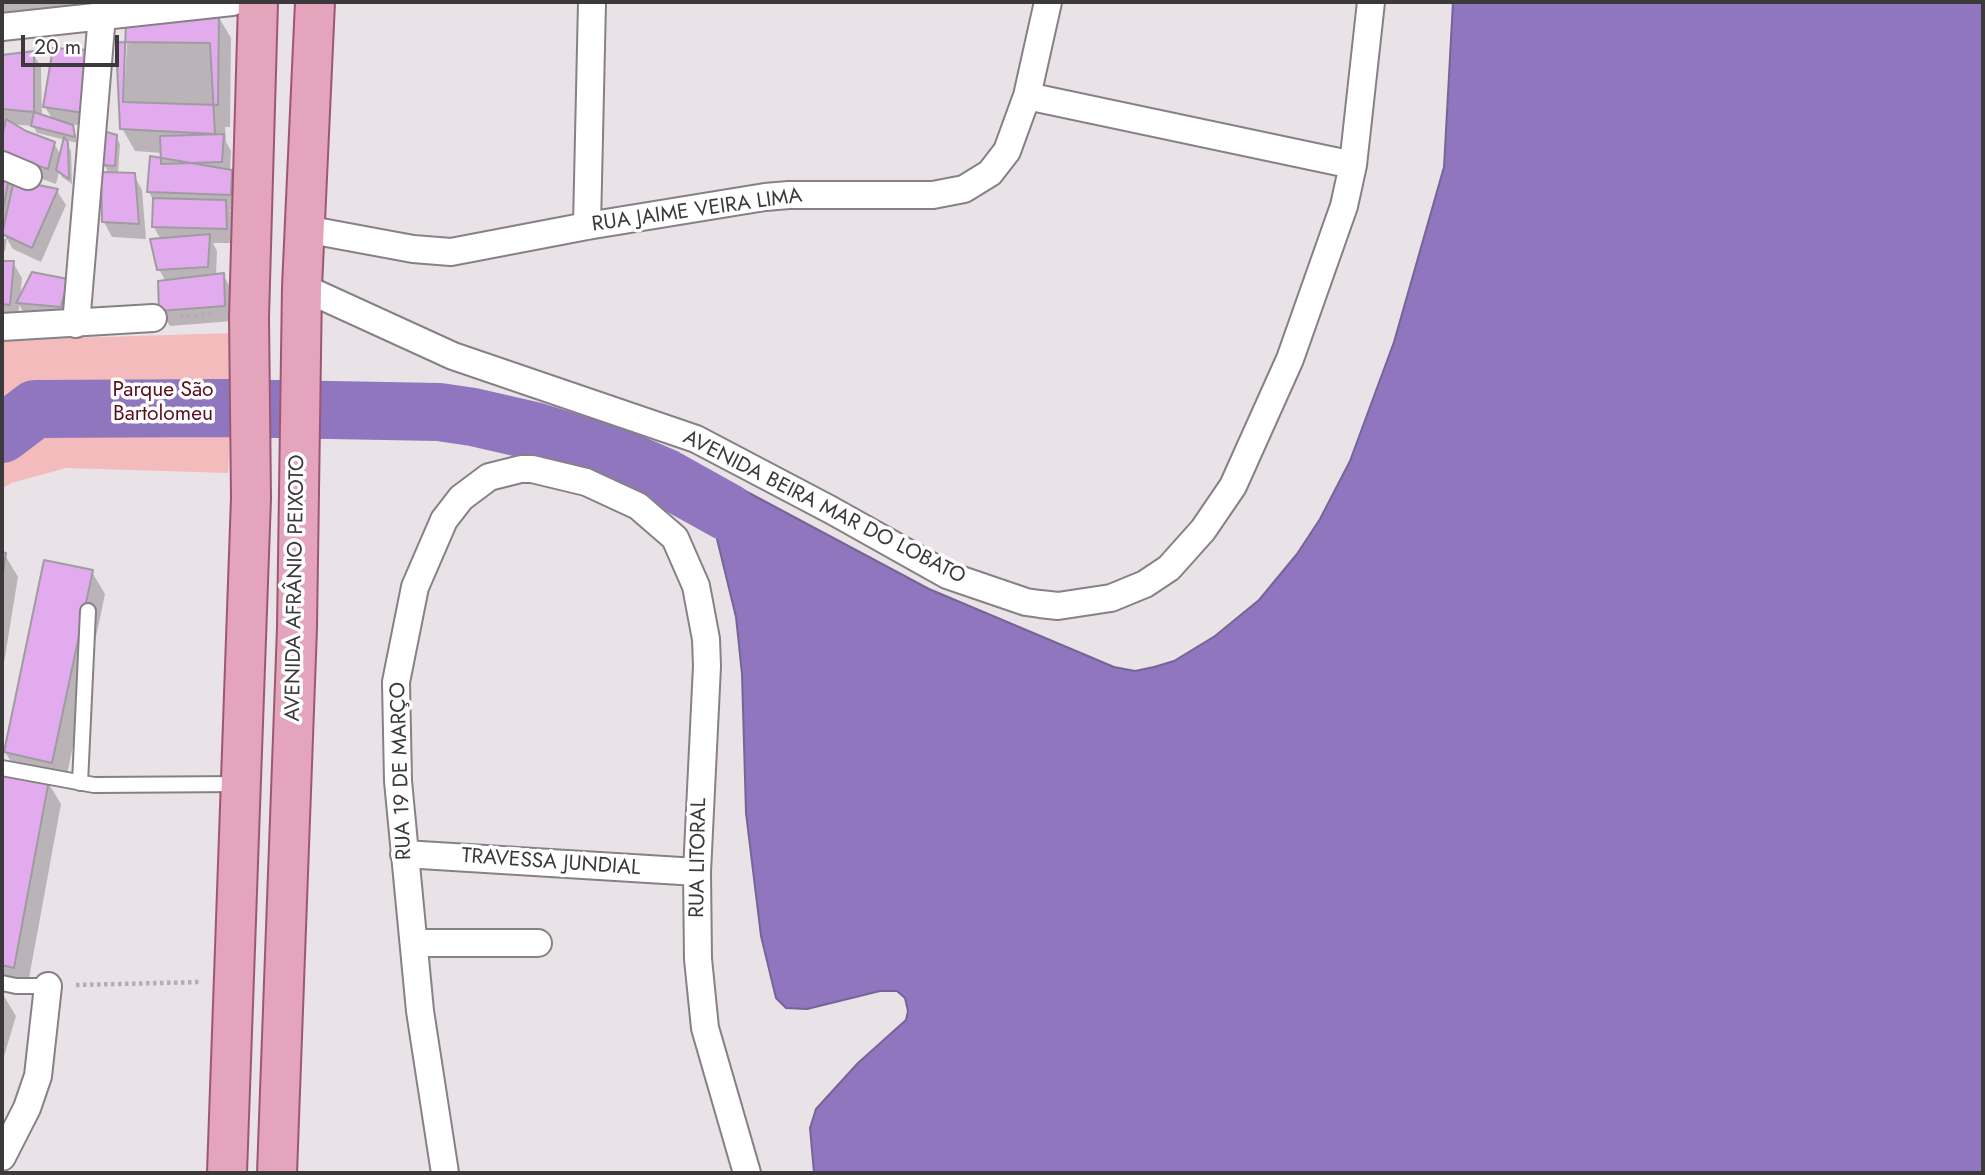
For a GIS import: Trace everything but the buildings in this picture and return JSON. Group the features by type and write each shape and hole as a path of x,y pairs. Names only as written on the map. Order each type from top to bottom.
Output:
{"main road":[{"path":"227,1173 251,498 249,314 258,2"},
{"name":"AVENIDA AFRÂNIO PEIXOTO","path":"277,1173 297,628 302,304 314,2"}],"street":[{"path":"2,27 232,2"},
{"path":"587,226 592,2"},
{"name":"RUA JAIME VEIRA LIMA","path":"305,229 451,253 587,226 776,196 933,195 964,189 990,173 1007,151 1027,96 1048,2"},
{"name":"AVENIDA BEIRA MAR DO LOBATO","path":"302,304 695,439 831,510 947,575 1026,602 1058,606 1111,598 1130,591 1169,568 1203,530 1233,486 1290,359 1344,206 1353,165 1371,2"},
{"path":"76,324 102,15"},
{"path":"1027,96 1353,165"},
{"path":"2,165 29,176"},
{"path":"2,327 153,318"},
{"name":"RUA 19 DE MARÇO","path":"446,1173 420,1011 398,781 396,705 400,656 415,587 444,520 461,498 495,474 521,469 532,469 586,482 631,502 677,542"},
{"name":"RUA LITORAL","path":"677,542 696,586 706,639 697,872 698,959 705,1028 747,1173"},
{"name":"TRAVESSA JUNDIAL","path":"404,854 697,872"},
{"path":"415,943 538,943"},
{"path":"2,1154 27,1108 38,1076 48,986"},
{"path":"212,1173 228,1120"}],"lane":[{"path":"80,783 88,611"},
{"path":"2,768 80,783 241,784"},
{"path":"2,983 48,986"}],"path":[{"path":"153,318 249,314"},
{"path":"48,986 233,982"}],"green space":[{"name":"Parque São Bartolomeu","path":"235,333 228,473 66,468 11,483 2,489 2,340"}],"shaded area":[{"path":"1453,2 1983,2 1983,1173 814,1173 810,1128 816,1109 858,1063 906,1020 908,1011 905,998 897,991 880,991 807,1009 786,1008 776,998 761,936 746,813 742,674 736,617 717,539 736,486 929,589 1114,667 1135,671 1174,661 1215,636 1259,600 1297,554 1320,519 1350,461 1394,342 1444,167"}],"waterway":[{"path":"2,434 35,409 222,408 439,412 534,431 615,456 666,478 727,512"}]}
